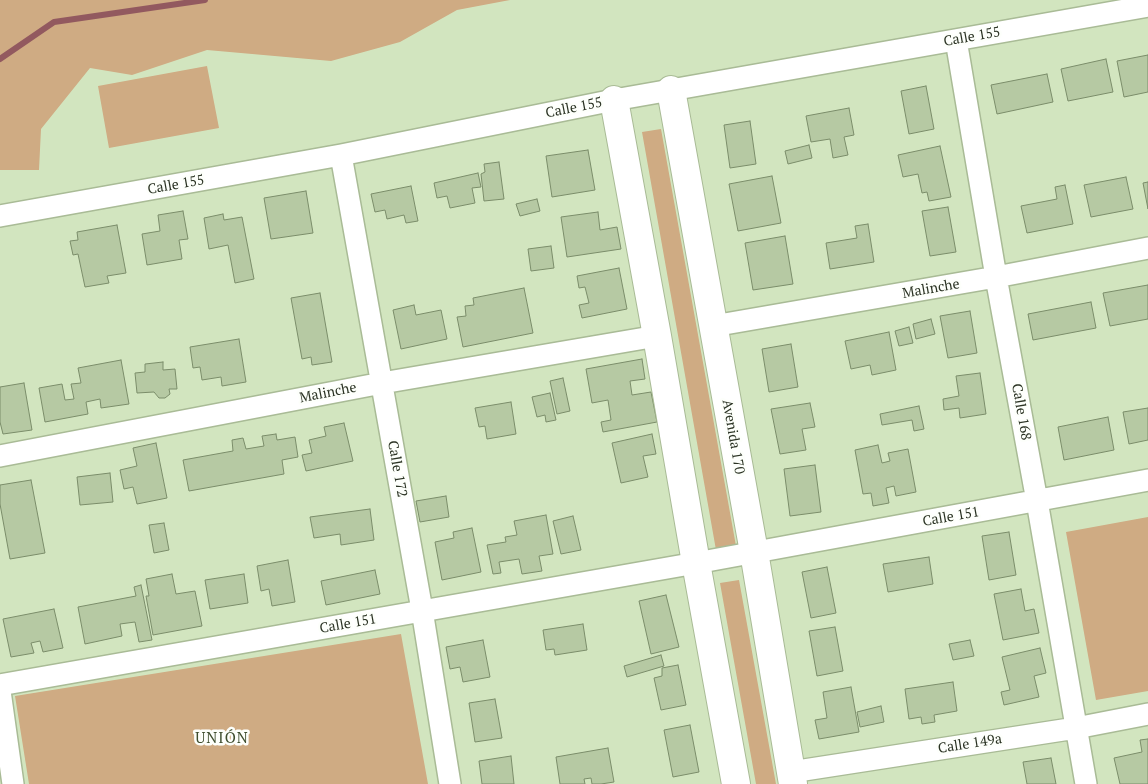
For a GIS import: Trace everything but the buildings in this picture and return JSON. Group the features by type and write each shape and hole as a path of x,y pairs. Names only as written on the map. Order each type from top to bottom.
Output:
{"street":[{"name":"Calle 155","path":"0,216 341,155 614,100 1148,6"},
{"name":"Calle 168","path":"956,40 1086,784"},
{"name":"Avenida 170","path":"671,90 754,552 792,778"},
{"path":"614,100 736,784"},
{"name":"Calle 172","path":"341,155 422,610 450,784"},
{"name":"Malinche","path":"713,326 996,277 1148,248"},
{"name":"Malinche","path":"0,456 382,383 657,336"},
{"name":"Calle 151","path":"754,552 1148,480"},
{"path":"696,563 754,552"},
{"name":"Calle 151","path":"0,685 696,563"},
{"path":"0,691 13,784"},
{"name":"Calle 149a","path":"792,778 1148,714"}],"shaded area":[{"path":"0,0 510,0 457,10 400,42 331,61 207,50 132,75 90,68 41,129 39,170 0,170"},
{"path":"207,66 219,128 109,148 98,86"},
{"path":"661,129 736,546 716,550 642,132"},
{"path":"1148,517 1148,691 1096,700 1066,532"},
{"path":"739,580 776,784 756,784 720,583"},
{"path":"401,634 428,784 29,784 15,696"}],"waterway":[{"path":"0,59 54,22 205,0"}],"district":[{"name":"UNIÓN","path":"222,739"}]}
